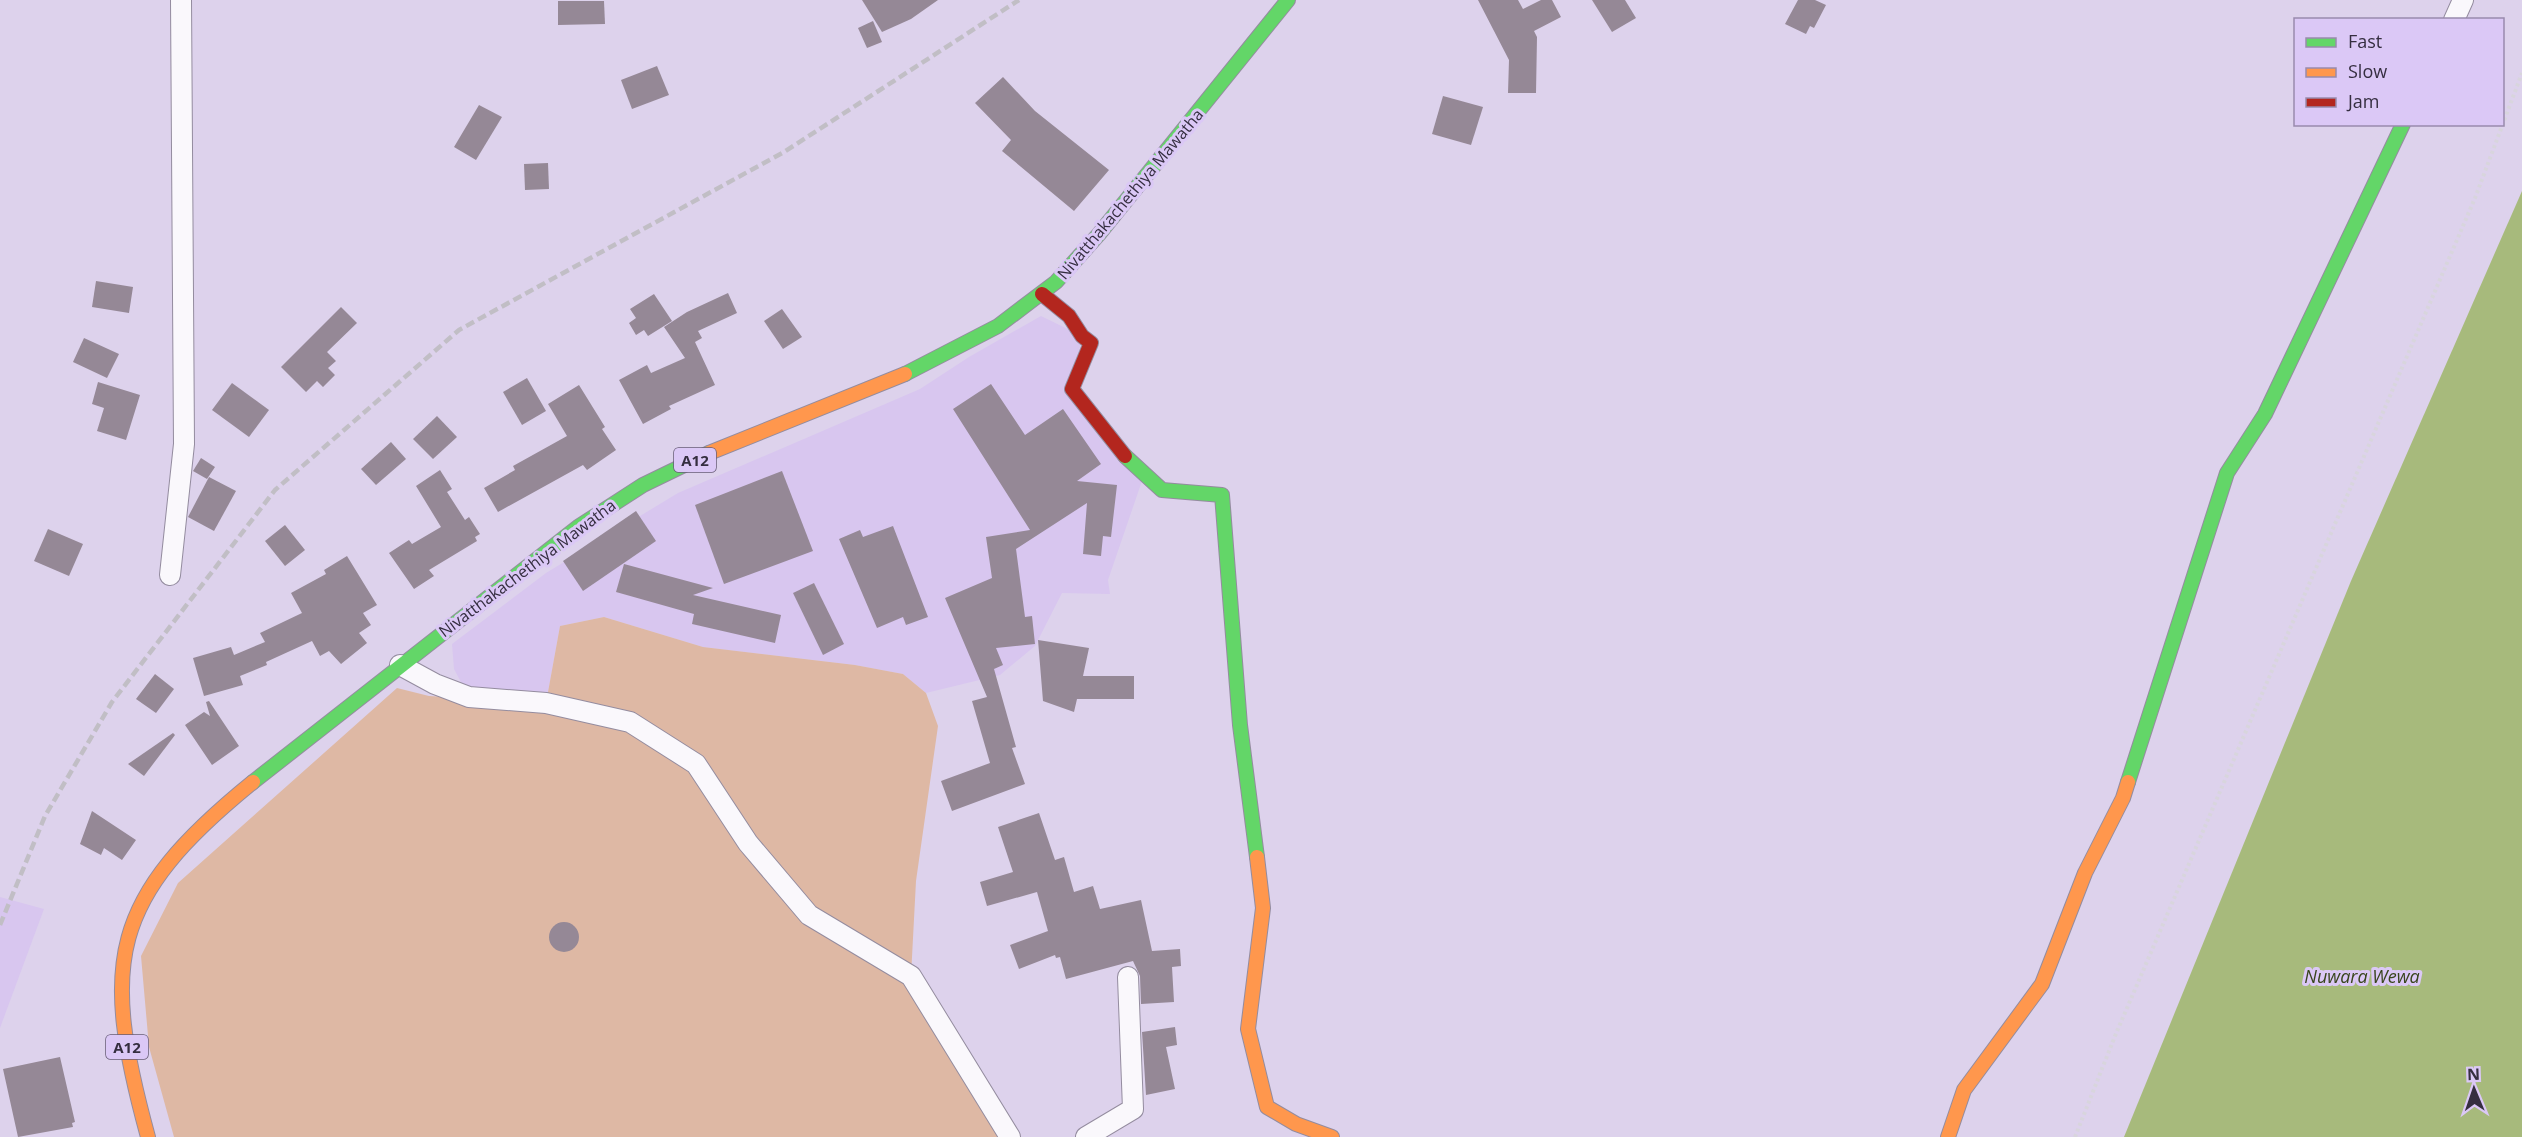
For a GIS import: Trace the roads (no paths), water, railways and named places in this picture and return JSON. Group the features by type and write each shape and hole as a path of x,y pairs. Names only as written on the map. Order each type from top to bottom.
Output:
{"main road":[{"name":"Nivatthakachethiya Mawatha","path":"148,1137 135,1088 120,1006 124,956 131,926 143,898 173,855 212,818 400,665 568,533 619,498 668,472 933,360 1002,323 1042,294 1067,271 1099,234 1288,0"},
{"path":"1948,1137 1964,1090 2042,984 2085,873 2123,798 2227,473 2265,414 2402,126"},
{"path":"1042,294 1069,316 1082,336 1091,343 1072,389 1081,405 1144,475 1162,490 1178,492 1209,490 1222,495 1240,725 1263,908 1248,1029 1267,1107 1296,1124 1332,1137"}],"street":[{"path":"170,575 184,444 181,0"},
{"path":"2455,18 2463,0"},
{"path":"400,665 435,684 469,698 546,703 630,722 696,764 748,843 809,915 910,976 1010,1137"},
{"path":"1086,1137 1133,1110 1128,976"}],"water":[{"name":"Nuwara Wewa","path":"2522,191 2522,1137 2124,1137 2351,581"}],"railway":[{"path":"0,925 45,816 112,702 275,490 459,330 784,152 1019,0"}]}
